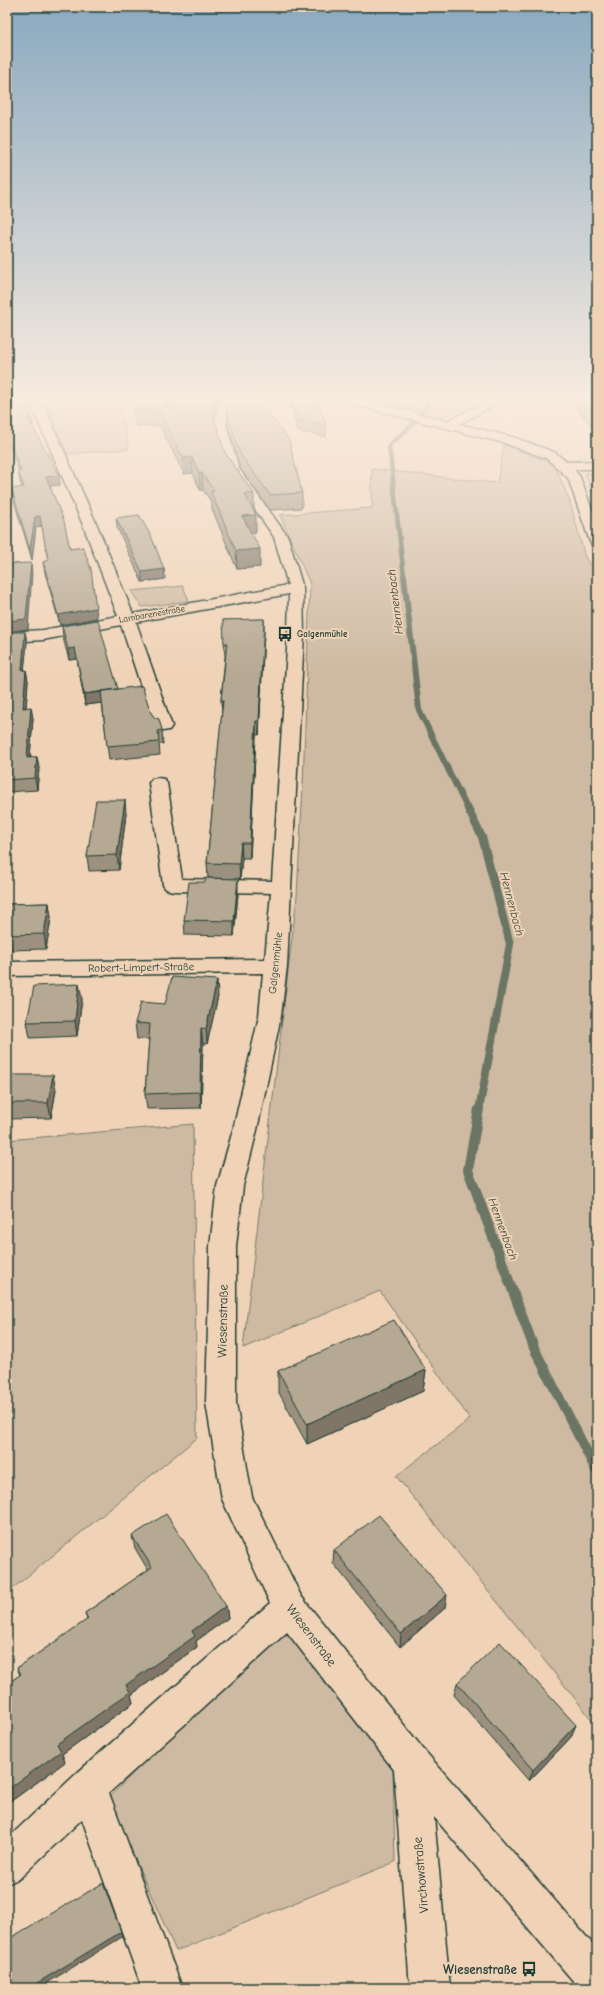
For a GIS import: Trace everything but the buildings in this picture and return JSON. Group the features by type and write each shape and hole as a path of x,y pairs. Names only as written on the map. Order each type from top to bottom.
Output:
{"street":[{"path":"74,488 127,619 163,726"},
{"name":"Galgenmühle","path":"230,1186 245,1130 270,1016 276,966 282,887 296,634 296,588 281,537 246,488"},
{"path":"578,488 597,542"},
{"name":"Lambarenestraße","path":"7,637 43,635 296,588"},
{"path":"158,783 173,885 282,887"},
{"name":"Robert-Limpert-Straße","path":"7,969 276,966"},
{"name":"Wiesenstraße","path":"230,1186 223,1246 221,1403 237,1498 289,1608 411,1763 597,1979"},
{"path":"7,1865 89,1787 289,1608"},
{"name":"Virchowstraße","path":"411,1763 430,1988"},
{"path":"89,1787 162,1988"}],"shaded area":[{"path":"372,488 564,488 570,502 585,557 597,576 597,1726 396,1476 470,1419 380,1291 243,1348 297,896 303,785 310,584 280,515 372,508"},
{"path":"591,488 597,488 597,495 593,494"},
{"path":"183,586 189,601 142,607 131,591"},
{"path":"193,1124 197,1438 7,1593 7,1140"},
{"path":"279,1622 393,1770 395,1862 176,1951 108,1799"}],"waterway":[{"name":"Hennenbach","path":"394,488 404,577"},
{"name":"Hennenbach","path":"404,576 419,710 468,810"},
{"name":"Hennenbach","path":"468,809 482,837 510,944 479,1110"},
{"name":"Hennenbach","path":"479,1109 468,1170 534,1348 597,1472"}],"place":[{"name":"Galgenmühle","path":"285,634"},
{"name":"Wiesenstraße","path":"529,1969"}]}
